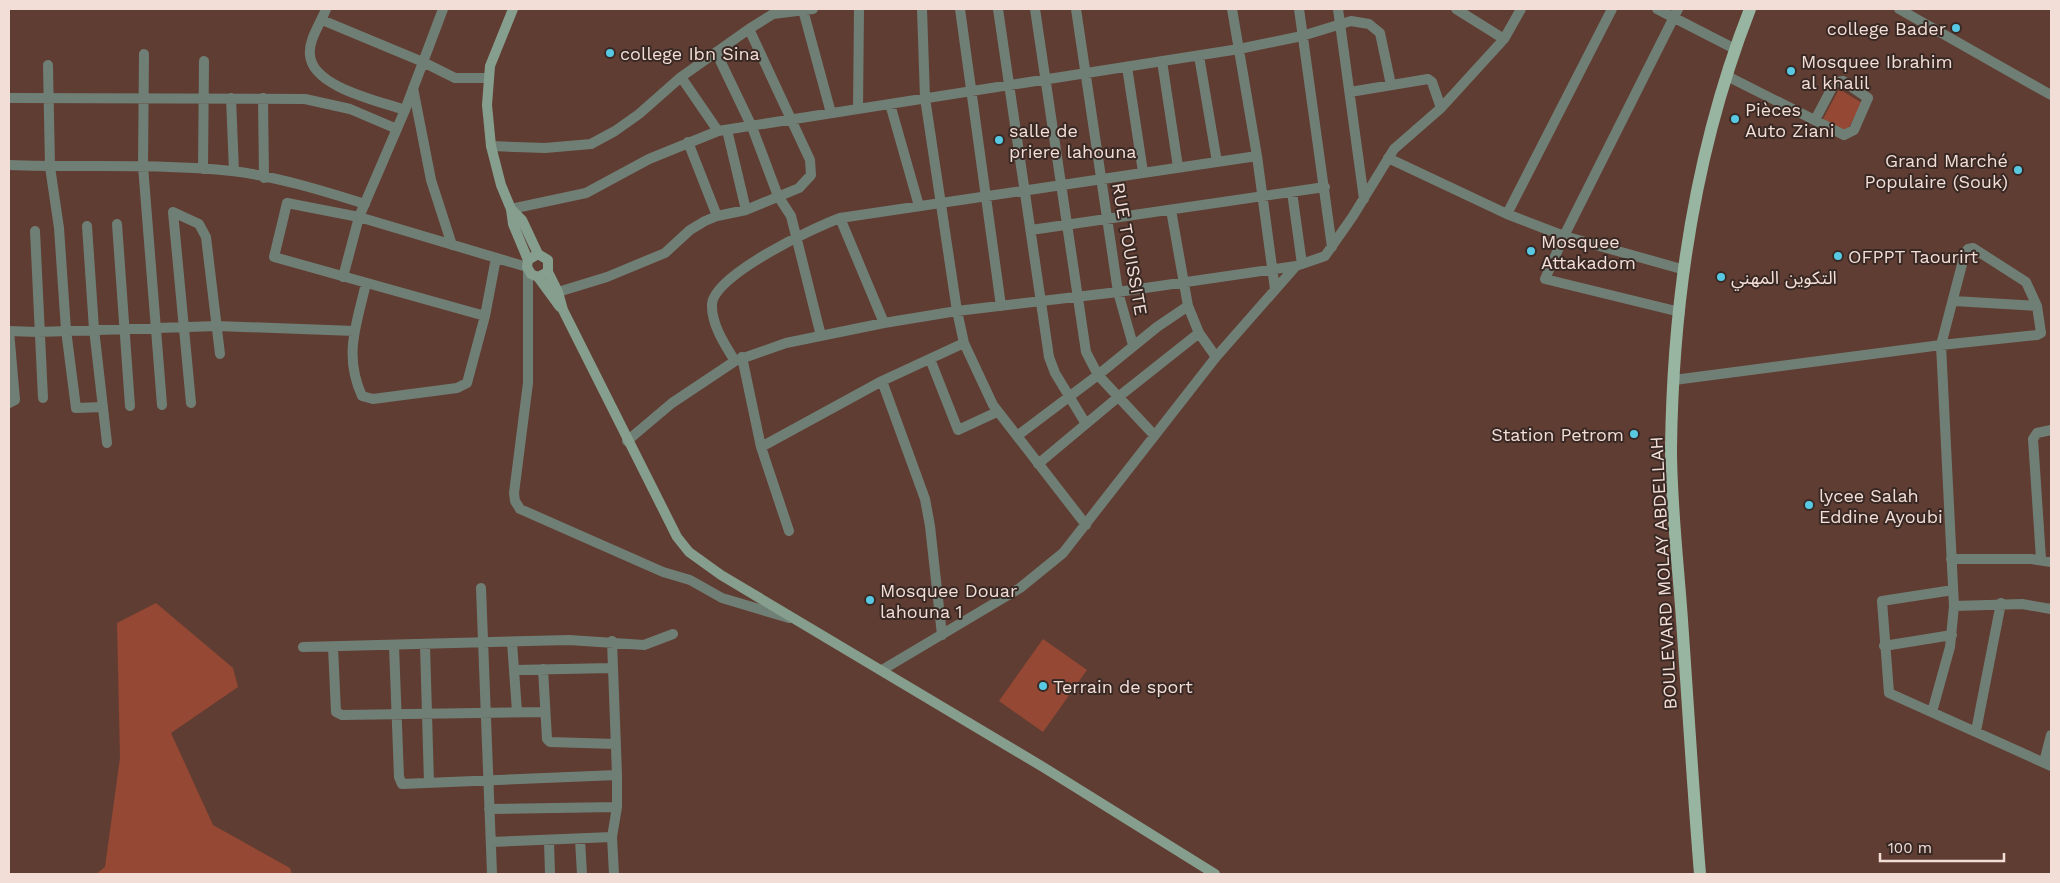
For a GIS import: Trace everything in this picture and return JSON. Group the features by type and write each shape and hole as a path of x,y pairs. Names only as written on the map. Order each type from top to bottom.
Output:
{"main road":[{"path":"513,9 501,35 488,78 487,105 491,146 501,185 511,209 513,224 528,266 543,274 558,292 562,310 627,441 668,522 689,552 721,575 882,670 1216,874"},
{"name":"BOULEVARD MOLAY ABDELLAH","path":"1700,874 1671,463 1674,380 1685,270 1699,188 1727,76 1750,9"},
{"path":"511,209 522,220 538,254 548,260 543,274 550,296 562,310"},
{"path":"528,266 538,254"}],"street":[{"path":"326,9 313,38 310,56 321,77 328,82 405,110"},
{"path":"343,277 359,217 405,110 441,9"},
{"path":"858,109 859,9"},
{"path":"922,9 925,98 957,311 964,343 997,412 1086,525"},
{"path":"960,9 1001,306"},
{"path":"998,9 1050,362 1068,396 1086,424"},
{"path":"1035,9 1076,296 1086,352 1098,375 1117,398 1154,435"},
{"name":"RUE TOUISSITE","path":"1076,9 1118,292 1133,345"},
{"path":"1232,9 1257,156 1275,289"},
{"path":"1298,9 1325,187 1332,247"},
{"path":"1338,9 1364,199"},
{"path":"1456,9 1504,39"},
{"path":"627,441 672,403 738,359 786,343 884,323 957,311 1118,292 1299,265 1325,256 1364,199 1388,158 1400,144 1441,108 1504,39 1521,9"},
{"path":"1507,214 1612,9"},
{"path":"1657,9 1676,13 1735,49"},
{"path":"1899,9 2051,95"},
{"path":"491,146 545,148 591,144 615,131 639,114 681,77 772,12 808,10 831,113"},
{"path":"1676,13 1564,236 1545,279 1680,312"},
{"path":"322,20 423,62 455,78 488,78"},
{"path":"511,209 598,188 648,158 688,142 723,131 1238,50 1302,36 1340,23 1352,21 1370,24 1380,33 1391,84"},
{"path":"558,292 607,277 665,253 690,230 717,216 746,210 799,188 810,175 810,160 749,28"},
{"path":"716,52 752,127 778,196 790,216 821,336"},
{"path":"144,54 142,98 143,166 162,405"},
{"path":"1199,56 1217,162"},
{"path":"202,170 204,61"},
{"path":"1162,61 1178,167"},
{"path":"48,65 50,167 59,228 66,330 76,408 104,407"},
{"path":"1127,66 1143,172"},
{"path":"1727,76 1844,135 1854,130 1868,98 1843,81 1838,80 1835,82 1815,120"},
{"path":"681,77 723,131 746,210"},
{"path":"1350,92 1428,79 1432,82 1441,108"},
{"path":"413,87 431,180 452,245"},
{"path":"9,98 263,98 326,102 350,109 397,128"},
{"path":"232,98 234,171"},
{"path":"263,98 264,178"},
{"path":"890,104 919,206"},
{"path":"688,142 717,216"},
{"path":"789,531 761,447 738,359 721,338 714,316 713,297 740,271 762,256 840,218 1257,156"},
{"path":"1388,158 1507,214 1564,236 1685,270"},
{"path":"9,165 50,167 119,164 234,171 320,190 365,204"},
{"path":"1031,230 1325,187"},
{"path":"1292,192 1299,265"},
{"path":"485,316 274,257 286,203 359,217 528,266 528,383 514,493 515,501 520,509 663,572 690,580 722,598 800,621"},
{"path":"1171,210 1188,306 1199,333 1216,356"},
{"path":"191,403 173,212 199,224 206,237 220,354"},
{"path":"840,218 884,323"},
{"path":"117,224 126,328 130,406"},
{"path":"87,226 94,329 107,443"},
{"path":"34,231 43,398"},
{"path":"1674,380 1941,345 2041,333 2037,306 2026,282 1974,248 1968,249 1965,253 1941,345 1954,606 1952,635 1932,712"},
{"path":"366,283 351,349 353,366 362,396 372,399 462,387 467,383 485,316 496,258"},
{"path":"882,670 1039,574 1063,553 1216,356 1275,289 1299,265"},
{"path":"1954,301 2037,306"},
{"path":"1017,436 1098,375 1133,345 1188,306"},
{"path":"9,403 15,400 9,331 38,332 217,326 355,331"},
{"path":"1038,464 1199,333"},
{"path":"761,447 882,381 964,343"},
{"path":"930,359 958,430 997,412"},
{"path":"882,381 925,499 930,526 942,635"},
{"path":"1951,559 2046,560 2033,439 2037,433 2051,430"},
{"path":"481,588 492,874"},
{"path":"1953,590 1882,601 1889,693 2048,764 2051,735"},
{"path":"1954,606 2001,603 2036,606 2051,610"},
{"path":"1976,731 2001,603"},
{"path":"303,647 569,640 644,645 673,634"},
{"path":"1884,646 1952,635"},
{"path":"512,642 517,712"},
{"path":"612,642 618,807 612,837 614,874"},
{"path":"425,645 430,783"},
{"path":"394,646 400,782 406,784 617,775"},
{"path":"333,647 336,712 342,716 545,712"},
{"path":"514,670 613,668"},
{"path":"542,669 547,739 550,742 616,744"},
{"path":"489,809 618,807"},
{"path":"491,842 580,840 612,837"},
{"path":"580,840 582,874"},
{"path":"549,841 550,874"}],"shaded area":[{"path":"1839,89 1862,103 1847,131 1823,119"},
{"path":"156,603 233,668 238,687 171,733 213,825 290,868 292,874 96,874 105,867 120,758 117,623"},
{"name":"Terrain de sport","path":"1043,639 1087,670 1043,732 999,701"}],"place":[{"name":"college Bader","path":"1956,28"},
{"name":"college Ibn Sina","path":"610,53"},
{"name":"Mosquee Ibrahim al khalil","path":"1791,71"},
{"name":"Pièces Auto Ziani","path":"1735,119"},
{"name":"salle de priere lahouna","path":"999,140"},
{"name":"Grand Marché Populaire (Souk)","path":"2018,170"},
{"name":"Mosquee Attakadom","path":"1531,251"},
{"name":"OFPPT Taourirt","path":"1838,256"},
{"name":"التكوين المهني","path":"1721,277"},
{"name":"Station Petrom","path":"1634,434"},
{"name":"lycee Salah Eddine Ayoubi","path":"1809,505"},
{"name":"Mosquee Douar lahouna 1","path":"870,600"},
{"name":"Terrain de sport","path":"1043,686"}]}
